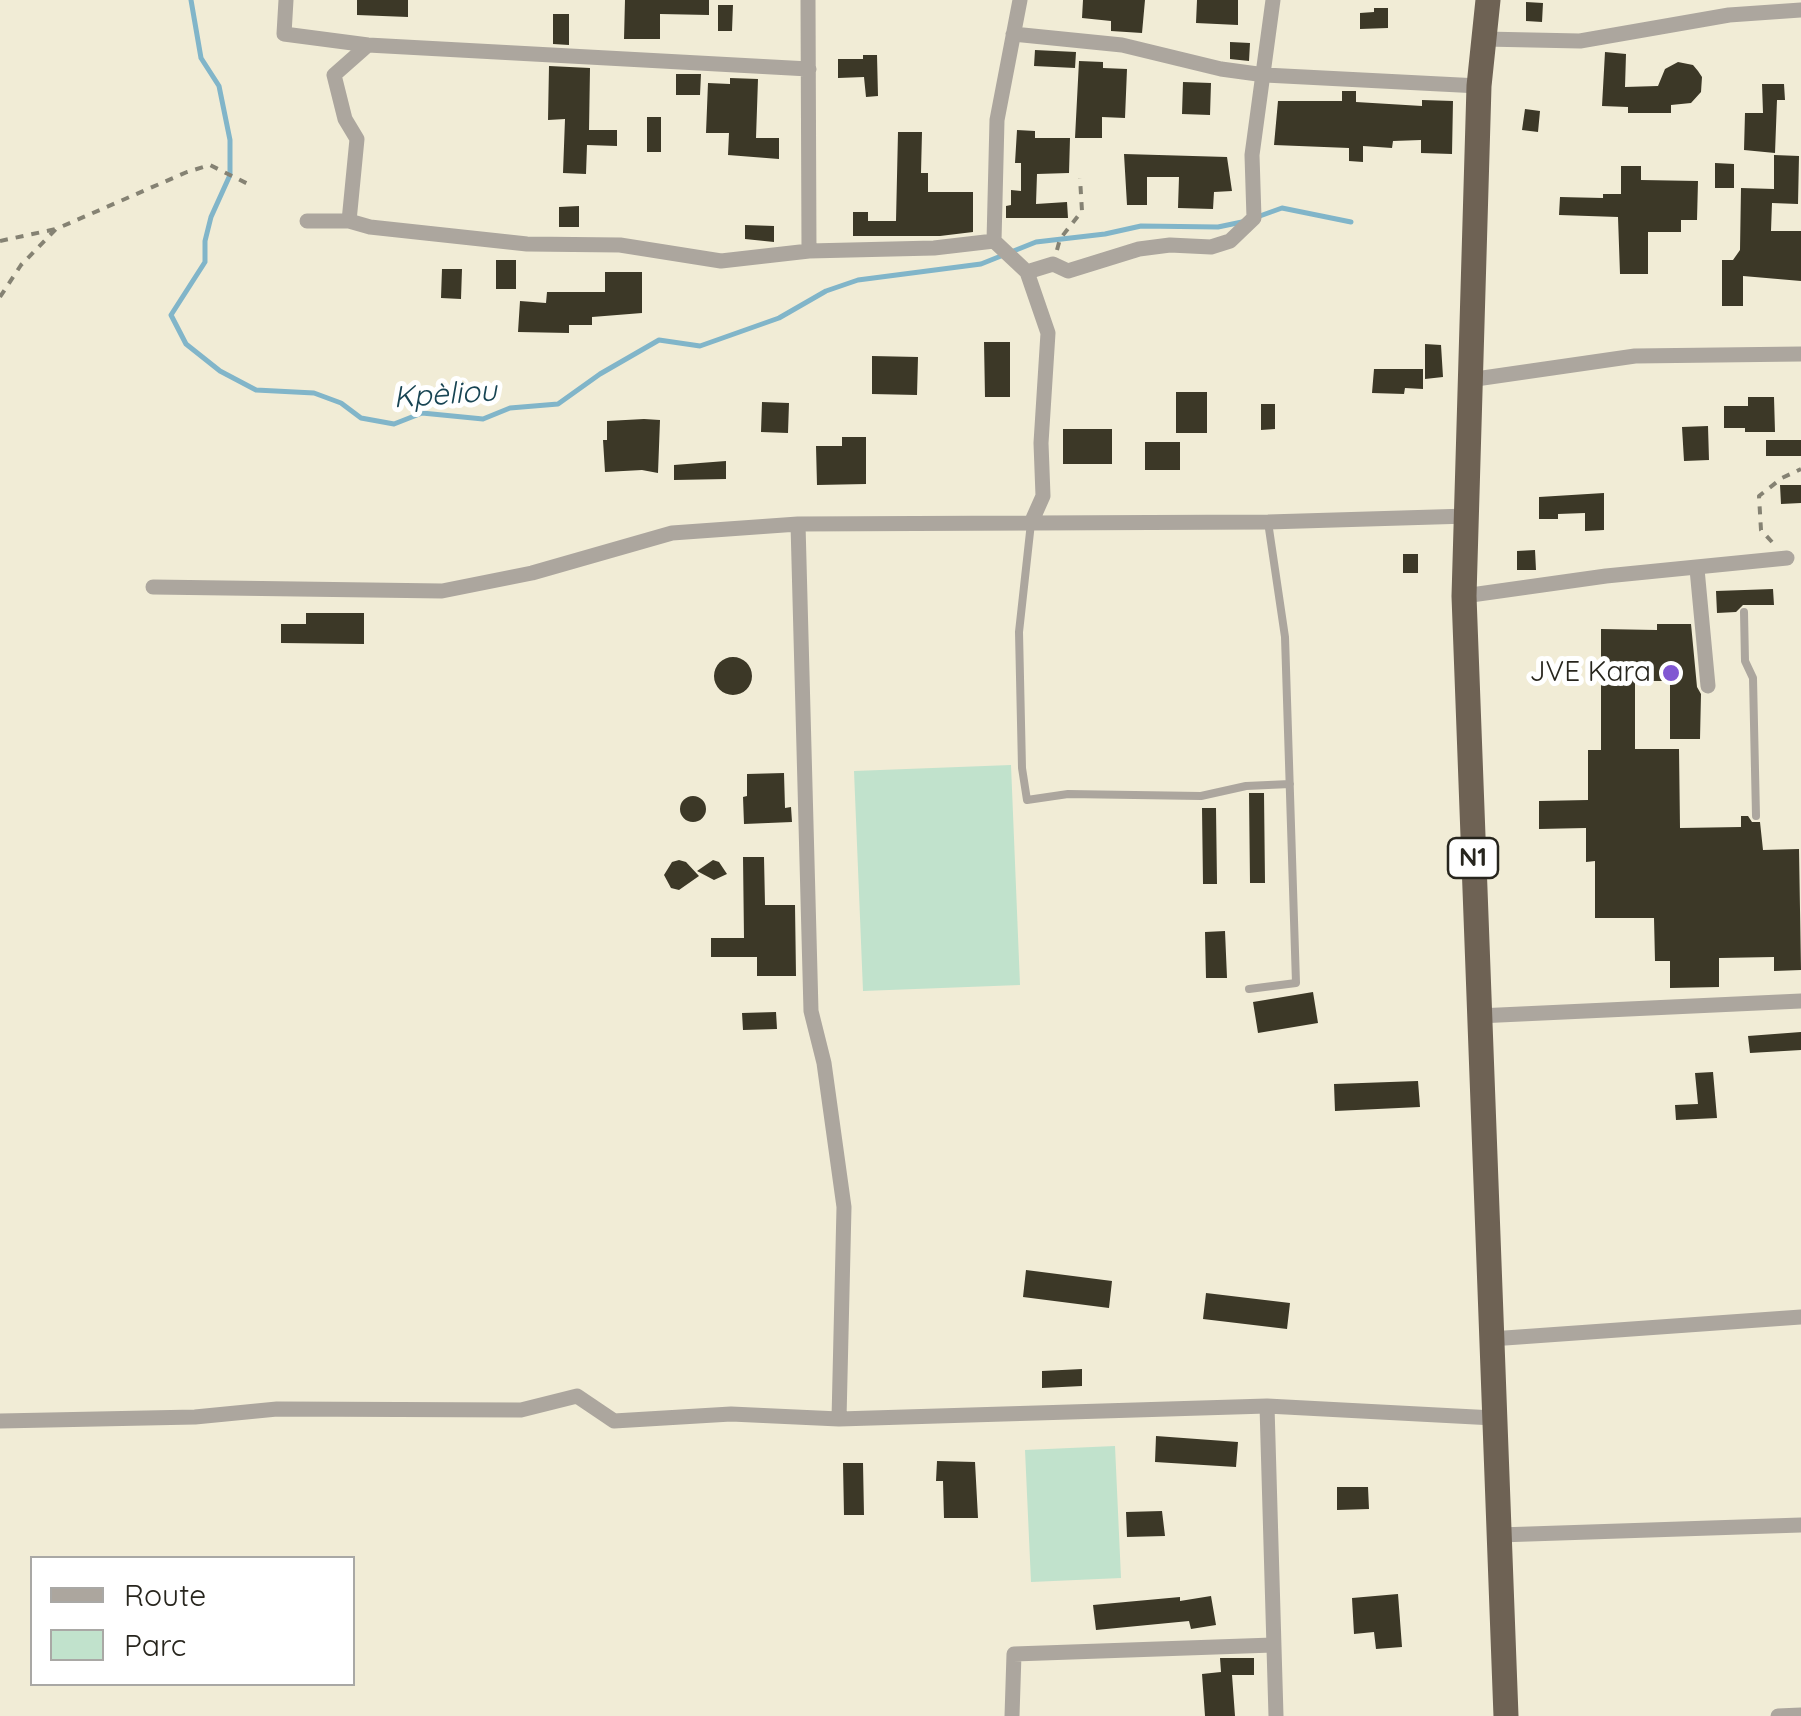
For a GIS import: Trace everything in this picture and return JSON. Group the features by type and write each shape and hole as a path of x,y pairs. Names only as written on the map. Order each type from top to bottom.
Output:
{"highway":[{"name":"N1","path":"1488,0 1479,86 1464,596 1506,1716"}],"street":[{"path":"286,0 284,34 368,46 809,69"},
{"path":"808,0 809,251"},
{"path":"1020,0 997,120 998,244 1022,268 1048,333 1041,443 1043,496 1031,523"},
{"path":"1022,268 1054,264 1068,271 1139,249 1211,246 1230,241 1254,218 1252,155 1272,0"},
{"path":"1484,38 1580,41 1729,15 1801,10"},
{"path":"1013,34 1122,44 1221,69 1265,75 1479,86"},
{"path":"349,221 356,140 345,120 334,75 368,46"},
{"path":"306,221 349,221 528,244 620,245 721,261 809,251 998,244"},
{"path":"1468,380 1635,356 1801,354"},
{"path":"154,586 442,591 532,573 672,533 798,524 1268,522 1468,516"},
{"path":"798,524 811,1011 824,1063 844,1207 839,1418"},
{"path":"1464,596 1606,576 1787,558"},
{"path":"1697,569 1708,686"},
{"path":"1478,1016 1801,1001"},
{"path":"1491,1338 1801,1317"},
{"path":"0,1421 196,1417 277,1409 521,1410 578,1396 614,1421 731,1414 839,1418 1267,1406 1494,1418"},
{"path":"1267,1406 1276,1716"},
{"path":"1499,1534 1801,1525"},
{"path":"1012,1716 1014,1654 1274,1645"},
{"path":"1778,1716 1801,1715"}],"lane":[{"path":"1250,989 1296,983 1285,637 1268,522"},
{"path":"1031,523 1019,632 1022,768 1027,800 1068,794 1202,796 1246,786 1290,784"},
{"path":"1744,612 1744,662 1754,678 1756,816"}],"path":[{"path":"0,241 56,229 210,165 248,184"},
{"path":"1054,264 1060,239 1083,206 1080,178"},
{"path":"0,297 21,265 56,229"},
{"path":"1787,558 1762,530 1759,496 1801,468"}],"green space":[{"path":"1011,765 1020,985 863,991 854,771"},
{"path":"1115,1446 1121,1578 1031,1582 1025,1450"}],"building":[{"path":"357,0 408,0 408,17 357,15"},
{"path":"625,0 709,0 709,15 660,14 660,39 624,39"},
{"path":"1083,0 1145,0 1142,33 1111,31 1111,21 1082,18"},
{"path":"1197,0 1238,0 1238,25 1196,23"},
{"path":"1526,2 1543,3 1542,22 1526,21"},
{"path":"718,5 733,5 732,31 718,31"},
{"path":"1374,8 1388,8 1388,28 1360,29 1360,13 1374,12"},
{"path":"553,14 569,14 569,45 553,44"},
{"path":"1230,42 1250,43 1249,61 1230,59"},
{"path":"1035,50 1076,52 1075,68 1034,66"},
{"path":"1605,52 1626,54 1625,87 1658,86 1665,69 1678,62 1693,65 1698,71 1702,77 1701,92 1691,103 1671,105 1671,113 1628,113 1628,107 1602,106"},
{"path":"863,55 877,55 878,96 866,97 864,77 838,78 838,59 863,59"},
{"path":"1079,61 1127,69 1125,118 1102,117 1102,138 1075,138"},
{"path":"549,66 590,68 589,130 617,130 617,146 587,145 586,174 563,173 565,119 548,120"},
{"path":"676,74 701,74 700,95 676,95"},
{"path":"730,78 758,79 756,138 779,138 779,159 728,155 729,133 706,133 708,83 730,84"},
{"path":"1183,82 1211,83 1210,115 1182,114"},
{"path":"1762,84 1784,84 1785,100 1777,100 1775,153 1744,150 1745,113 1763,113"},
{"path":"1342,91 1356,91 1356,102 1422,106 1422,100 1453,101 1452,154 1421,153 1421,140 1393,141 1392,148 1363,146 1363,162 1349,161 1349,148 1274,145 1278,101 1342,101"},
{"path":"1525,109 1540,111 1538,132 1522,130"},
{"path":"647,117 661,117 661,152 647,152"},
{"path":"1017,130 1035,131 1035,138 1070,138 1069,173 1037,174 1036,204 1067,202 1068,218 1006,218 1011,190 1021,191 1021,163 1015,163"},
{"path":"898,132 922,132 921,173 928,173 928,192 973,192 973,232 853,236 853,212 868,212 868,221 896,221"},
{"path":"1124,154 1227,157 1232,191 1214,192 1213,209 1178,208 1179,177 1147,177 1147,205 1127,205"},
{"path":"1774,155 1799,156 1798,204 1772,203 1771,231 1801,231 1801,281 1743,276 1743,306 1722,306 1722,260 1733,260 1740,250 1741,188 1774,189"},
{"path":"1715,163 1734,164 1734,188 1715,188"},
{"path":"1621,166 1641,166 1641,180 1698,181 1697,220 1681,220 1681,232 1648,232 1648,274 1620,274 1618,217 1559,215 1560,197 1603,198 1603,194 1621,194"},
{"path":"579,206 579,227 559,227 559,207"},
{"path":"745,225 774,226 774,242 745,239"},
{"path":"496,260 516,260 516,289 496,289"},
{"path":"442,269 462,269 461,299 441,298"},
{"path":"605,272 642,272 642,313 592,317 592,325 569,325 569,333 518,332 520,301 546,303 547,292 605,292"},
{"path":"984,342 1010,342 1010,397 985,397"},
{"path":"1425,344 1441,345 1443,377 1425,379"},
{"path":"872,356 918,357 917,395 872,394"},
{"path":"1374,369 1423,369 1423,389 1405,388 1404,394 1372,393"},
{"path":"1176,392 1207,392 1207,433 1176,433"},
{"path":"1748,397 1774,397 1775,432 1724,428 1724,406 1748,406"},
{"path":"762,402 789,403 788,433 761,432"},
{"path":"1261,404 1275,404 1275,429 1261,430"},
{"path":"660,420 658,473 605,472 603,440 607,440 607,421"},
{"path":"1708,426 1709,460 1684,461 1682,427"},
{"path":"1063,429 1112,429 1112,464 1063,464"},
{"path":"842,437 866,437 866,484 817,485 816,446 842,446"},
{"path":"1766,440 1801,440 1801,456 1766,456"},
{"path":"1145,442 1180,442 1180,470 1145,470"},
{"path":"726,461 726,479 674,480 674,465"},
{"path":"1780,485 1801,485 1801,503 1781,504"},
{"path":"1604,493 1604,530 1585,531 1585,513 1539,519 1539,497"},
{"path":"1535,550 1536,570 1517,570 1517,551"},
{"path":"1403,554 1418,554 1418,573 1403,573"},
{"path":"1773,589 1774,605 1743,605 1736,612 1717,613 1716,591"},
{"path":"306,613 364,613 364,644 281,643 281,624 306,624"},
{"path":"1657,624 1691,624 1701,694 1700,739 1670,739 1670,681 1635,681 1635,749 1679,749 1680,828 1741,827 1741,816 1748,816 1752,822 1760,822 1763,850 1799,849 1801,970 1774,971 1774,957 1719,958 1719,987 1670,988 1670,961 1655,961 1654,918 1595,918 1595,861 1586,862 1586,828 1539,829 1539,801 1588,800 1588,750 1601,750 1601,629 1657,630"},
{"path":"733,657 746,663 752,676 746,689 733,695 720,689 714,676 720,663"},
{"path":"784,773 785,808 791,807 792,822 744,824 747,774"},
{"path":"1249,793 1264,793 1265,883 1250,883"},
{"path":"693,796 702,800 706,809 702,818 693,822 684,818 680,809 684,800"},
{"path":"1202,808 1216,808 1217,884 1203,884"},
{"path":"743,857 764,857 765,905 795,905 796,976 757,976 757,957 711,957 711,938 744,938"},
{"path":"679,860 699,876 679,890 671,888 664,875 672,862"},
{"path":"713,860 727,874 714,880 697,871"},
{"path":"1225,931 1227,978 1206,978 1205,932"},
{"path":"1313,992 1318,1023 1258,1033 1253,1002"},
{"path":"776,1012 777,1029 743,1030 742,1013"},
{"path":"1801,1032 1801,1050 1750,1053 1748,1036"},
{"path":"1713,1072 1717,1118 1676,1120 1675,1105 1698,1104 1695,1073"},
{"path":"1418,1081 1420,1107 1335,1111 1334,1084"},
{"path":"1026,1270 1112,1281 1109,1308 1023,1297"},
{"path":"1206,1293 1290,1303 1287,1329 1203,1319"},
{"path":"1082,1369 1082,1386 1042,1388 1042,1371"},
{"path":"1156,1436 1238,1442 1236,1467 1155,1462"},
{"path":"937,1461 975,1462 978,1518 944,1518 943,1481 936,1481"},
{"path":"843,1463 863,1463 864,1515 844,1515"},
{"path":"1337,1487 1368,1487 1369,1509 1337,1510"},
{"path":"1162,1511 1165,1536 1127,1537 1126,1512"},
{"path":"1398,1594 1402,1647 1376,1649 1374,1632 1354,1634 1352,1598"},
{"path":"1211,1596 1216,1625 1191,1629 1189,1621 1096,1630 1093,1605"},
{"path":"1220,1658 1254,1658 1254,1675 1232,1675 1235,1716 1205,1716 1202,1674 1221,1672"}],"waterway":[{"name":"Kpèliou","path":"191,0 201,58 219,86 230,140 230,175 211,217 205,262 171,315 186,344 220,371 256,390 314,393 341,403 361,418 394,424 422,413 483,419 510,408 558,404 659,340 700,346 779,318 826,291 858,280 981,264 1036,242 1141,226 1218,227 1242,222"},
{"name":"Kpèliou","path":"1257,217 1282,208 1351,222"}],"place":[{"name":"JVE Kara","path":"1671,673"}]}
